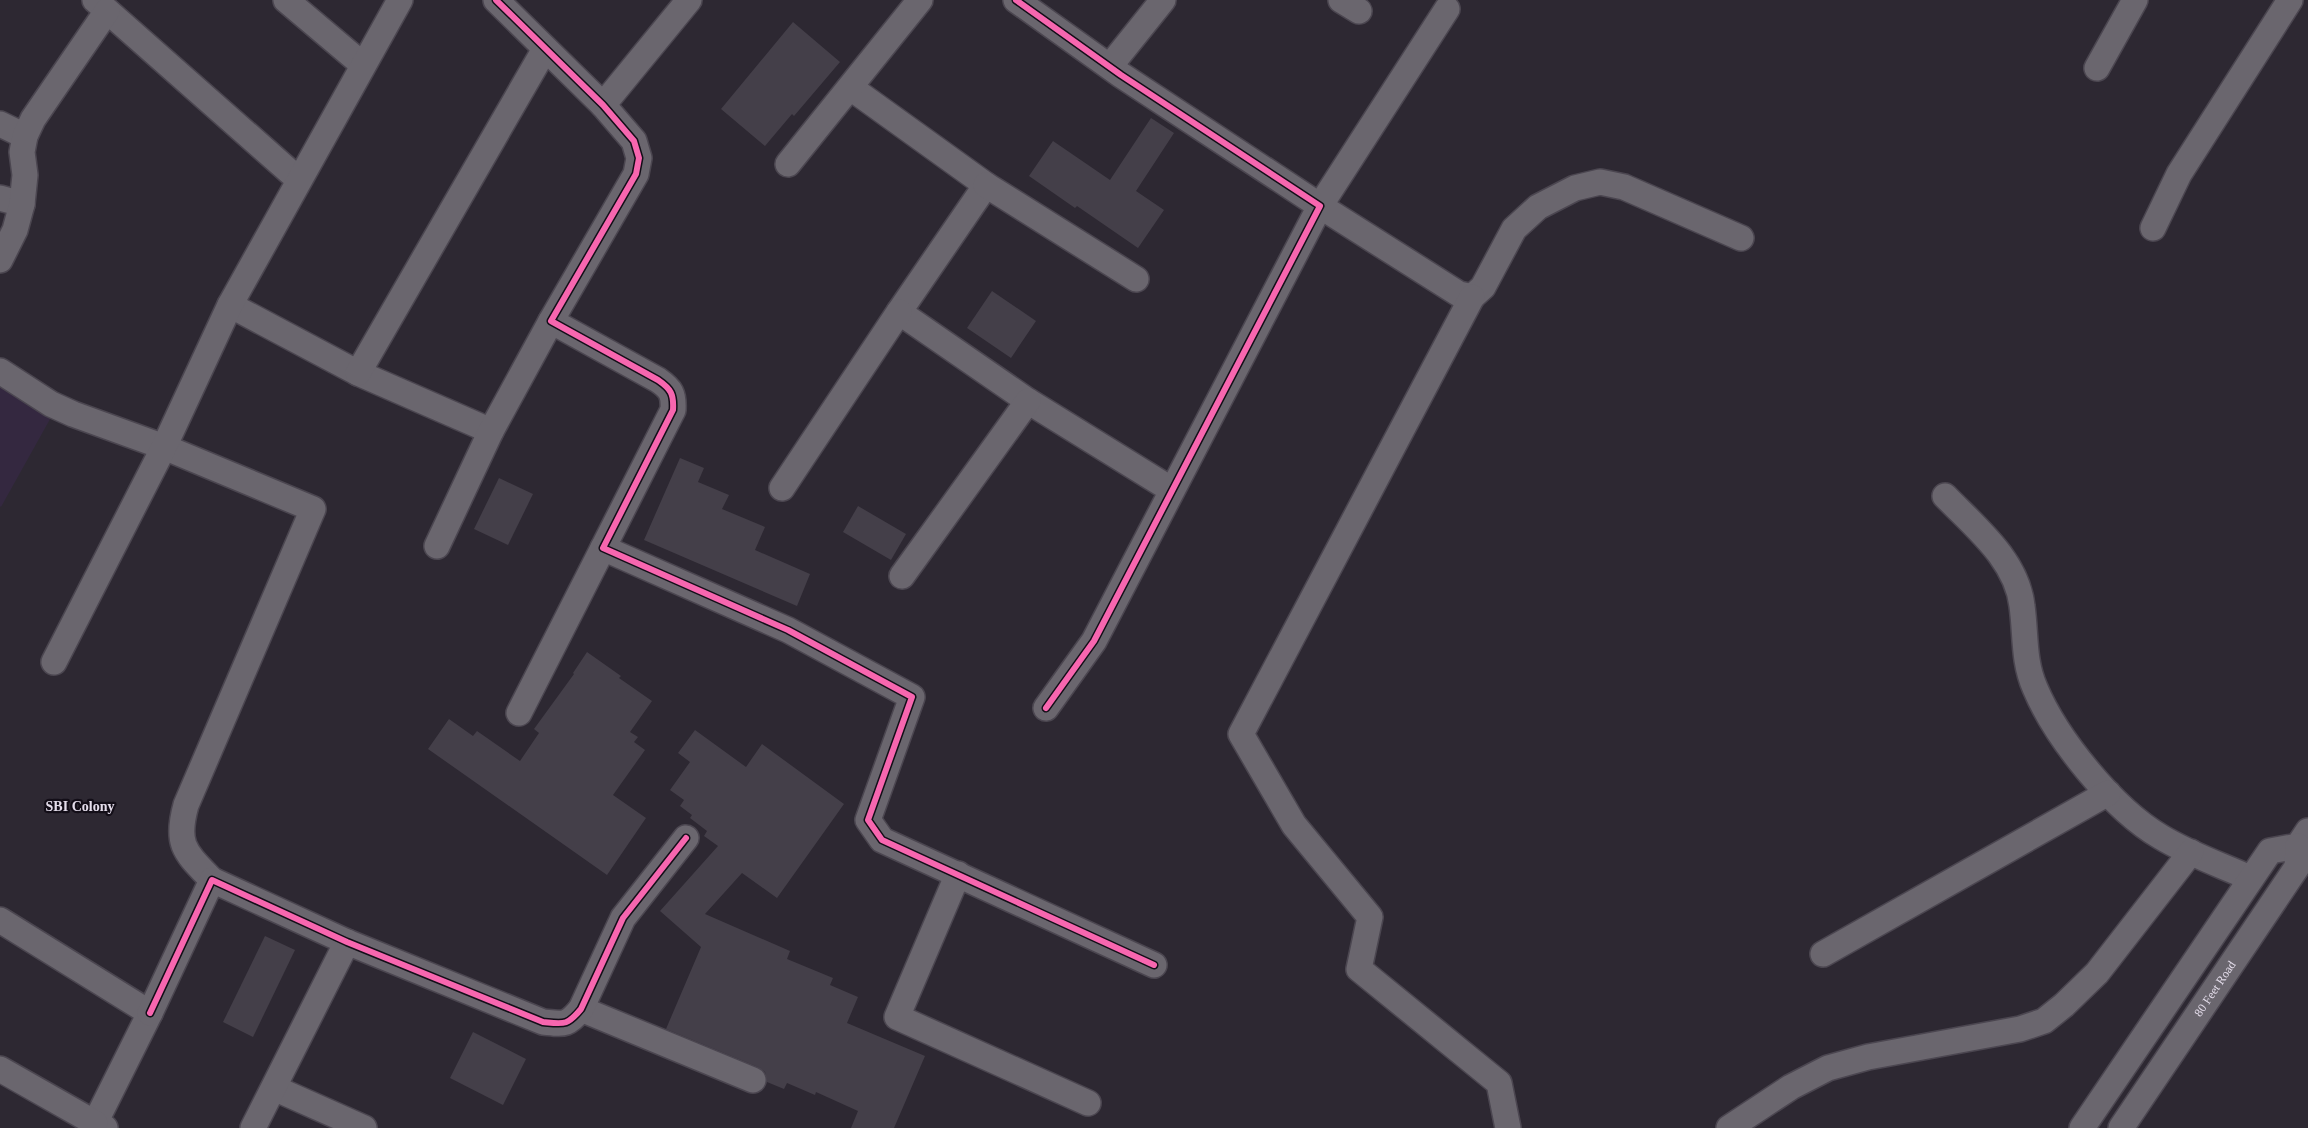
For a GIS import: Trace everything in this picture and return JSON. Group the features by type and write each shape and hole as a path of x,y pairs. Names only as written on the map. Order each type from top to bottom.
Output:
{"street":[{"path":"286,0 363,64"},
{"path":"54,662 164,447 230,305 400,0"},
{"path":"437,546 491,431 551,320 636,174 639,158 634,141 603,105 496,0"},
{"path":"603,105 689,0"},
{"path":"788,164 920,0"},
{"path":"1016,0 1110,66 1320,206 1459,294 1472,297"},
{"path":"1110,66 1164,0"},
{"path":"2097,68 2135,0"},
{"path":"2154,228 2179,174 2290,0"},
{"path":"0,260 15,230 11,201 25,175 22,152 25,136 33,119 101,5 299,180"},
{"path":"1046,708 1094,641 1320,206 1447,9"},
{"path":"358,373 545,48"},
{"path":"851,88 986,185 1136,280"},
{"path":"0,124 25,136"},
{"path":"1508,1128 1500,1083 1359,968 1370,917 1294,825 1241,734 1472,297 1483,287 1514,228 1538,207 1575,188 1600,182 1624,187 1742,238"},
{"path":"782,488 986,185"},
{"path":"230,305 358,373 491,431"},
{"path":"899,312 1028,401 1172,490"},
{"path":"519,713 673,410 674,397 670,388 551,320"},
{"path":"0,371 51,404 73,414 164,447 313,508 186,805 181,823 181,839 189,856 212,880 347,942 542,1022 562,1023 571,1021 582,1008 623,918 686,838"},
{"path":"902,576 1028,401"},
{"path":"1945,496 2000,554 2014,576 2022,604 2025,658 2035,688 2060,732 2090,776 2160,836 2250,878"},
{"path":"603,548 788,630 912,697 868,820 882,840 1154,965"},
{"path":"1823,954 2108,793"},
{"path":"2082,1128 2270,851 2303,838"},
{"name":"80 Feet Road","path":"2121,1128 2300,880 2297,868 2303,838"},
{"path":"1729,1128 1791,1086 1828,1068 1868,1057 2020,1029 2044,1021 2064,1005 2097,972 2191,852"},
{"path":"958,874 897,1017 1088,1103"},
{"path":"0,1069 100,1125 212,880"},
{"path":"0,920 150,1013"},
{"path":"253,1128 347,942"},
{"path":"582,1008 753,1080"},
{"path":"274,1088 364,1128"}],"shaded area":[{"path":"0,375 54,412 1,507 0,506"}],"building":[{"path":"793,22 840,62 794,116 792,114 765,146 721,109"},
{"path":"1151,118 1174,133 1136,191 1164,210 1138,248 1029,176 1053,141 1110,180"},
{"path":"992,291 1036,321 1011,358 967,328"},
{"path":"680,458 704,468 698,482 729,495 722,509 765,527 755,550 810,574 797,606 644,540"},
{"path":"499,478 533,494 508,545 474,529"},
{"path":"858,506 906,534 891,560 843,532"},
{"path":"587,652 652,701 630,732 638,737 634,742 645,750 613,795 646,818 607,875 428,749 449,719 473,736 477,731 520,761 539,733 534,729 574,674"},
{"path":"695,730 746,767 762,744 844,804 777,898 742,873 705,914 790,951 787,959 833,978 830,985 858,997 847,1023 925,1056 894,1128 851,1128 858,1111 816,1092 815,1095 787,1083 784,1089 767,1082 765,1072 758,1067 666,1029 701,947 660,911 718,846 704,836 707,831 690,818 692,815 680,806 684,800 670,790 690,762 678,753"},
{"path":"265,936 295,950 253,1037 223,1022"},
{"path":"473,1032 526,1059 503,1105 450,1078"}],"cycle path":[{"path":"496,0 603,105 634,141 639,158 636,174 551,321 658,380 669,389 673,400 673,410 603,548 788,630 912,697 868,820 882,840 1154,965"},
{"path":"1016,0 1121,75 1320,206 1094,641 1046,708"},
{"path":"150,1013 212,880 347,942 543,1022 565,1023 581,1009 623,918 686,838"}],"district":[{"name":"SBI Colony","path":"80,806"}]}
